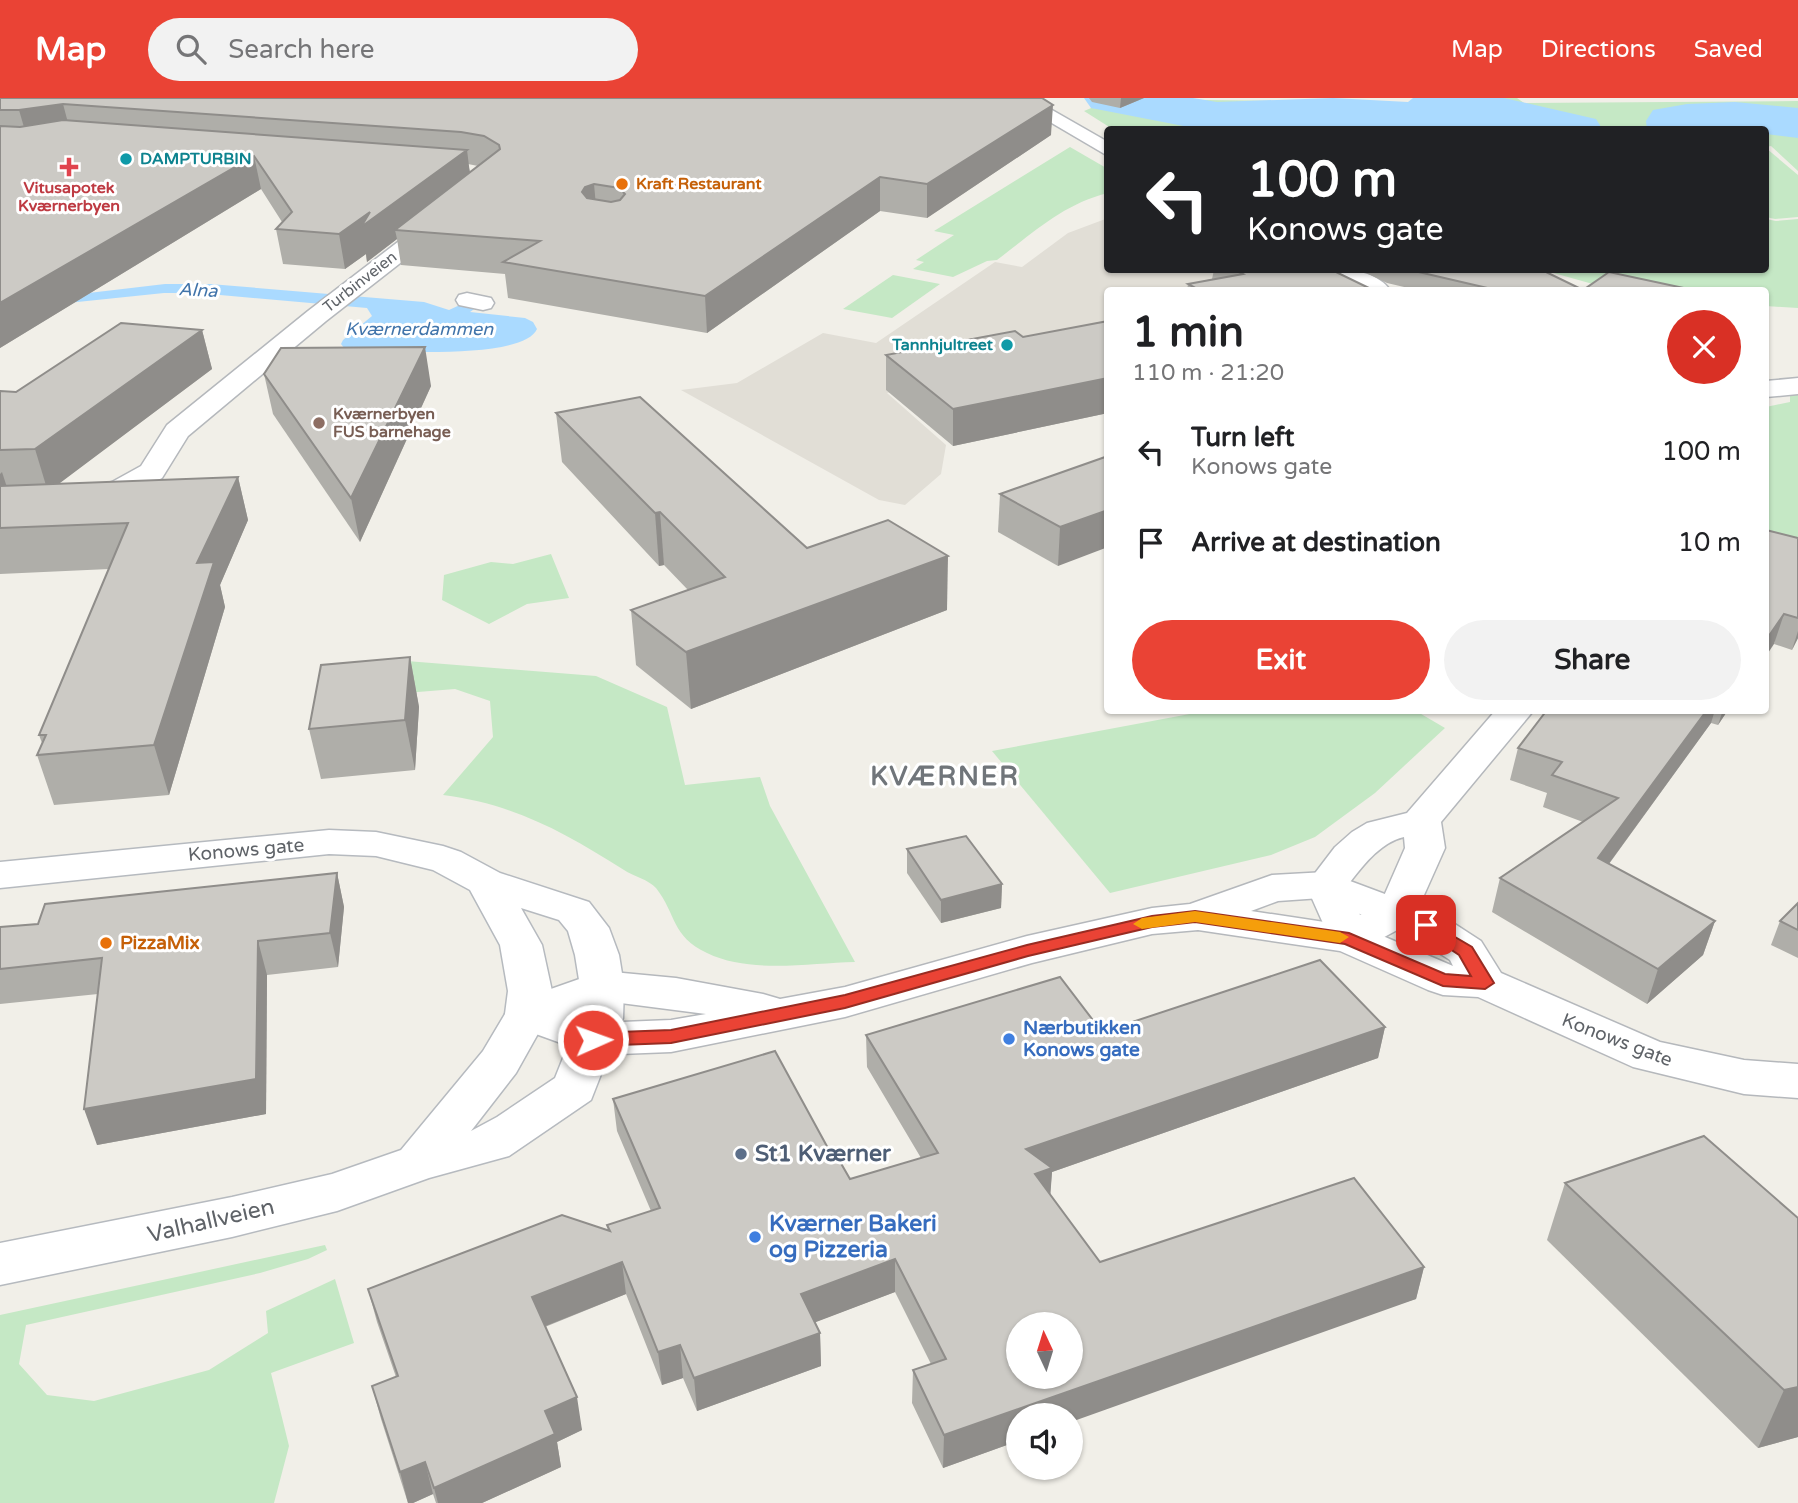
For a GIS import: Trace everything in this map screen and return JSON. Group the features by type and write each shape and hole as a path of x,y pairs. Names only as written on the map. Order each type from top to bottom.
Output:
{"street":[{"path":"1018,98 1104,148"},
{"name":"Turbinveien","path":"0,504 87,499 122,488 152,472 177,431 337,300 458,207"},
{"path":"1343,273 1372,287"},
{"path":"1769,389 1798,386"},
{"path":"1422,821 1425,848 1397,913 1349,938 1326,884 1349,856 1381,831 1422,821 1513,714"},
{"name":"Konows gate","path":"0,875 293,845 355,842 406,849 447,861 486,882 574,911 588,928 597,955 602,986"},
{"path":"418,1163 446,1124 500,1062 527,1014 530,990 522,945 486,882"},
{"name":"Konows gate","path":"1195,917 1272,888 1326,884 1426,925 1466,951 1485,983"},
{"name":"Konows gate","path":"527,1014 593,1040 671,1037 845,1002 1040,947 1152,921 1195,917 1349,938 1443,980 1485,983 1649,1056 1744,1077 1798,1081"},
{"name":"Konows gate","path":"527,1014 602,986 676,993 782,1013"},
{"name":"Valhallveien","path":"0,1264 220,1220 324,1195 418,1163 492,1143 574,1088 601,1018 602,986"}],"shaded area":[{"path":"1104,220 1104,273 1289,273 1226,287 1104,287 1104,354 1011,366 887,393 946,445 941,474 905,505 879,500 681,390 737,383 823,333 876,343 995,262 1022,267 1068,233"}],"green space":[{"path":"1462,98 1517,98 1524,103 1798,101 1798,171 1771,146 1769,126 1108,126 1084,111 1113,99 1466,103"},
{"path":"1070,147 1104,167 1104,194 1063,212 997,260 987,261 953,277 913,269 924,262 916,260 954,235 934,231"},
{"path":"1769,151 1798,175 1798,217 1769,218"},
{"path":"1798,219 1798,308 1769,306 1769,287 1603,287 1554,273 1769,273 1769,220"},
{"path":"893,275 940,284 892,318 843,309"},
{"path":"1798,394 1798,556 1769,548 1769,406 1790,402 1790,395"},
{"path":"551,554 569,598 527,604 489,624 442,600 444,575 491,562 513,564"},
{"path":"394,660 596,676 667,707 685,785 760,777 770,806 855,962 761,965 724,959 707,953 681,932 663,898 649,883 538,822 493,805 443,795 493,737 490,701 455,689 331,699"},
{"path":"1190,714 1421,714 1445,728 1375,793 1315,837 1271,855 1110,893 992,751"},
{"path":"325,1245 327,1250 308,1259 260,1273 26,1325 19,1364 47,1395 94,1401 209,1370 268,1333 266,1311 335,1279 354,1343 271,1373 289,1446 274,1503 0,1503 0,1315"}],"water":[{"name":"Kværnerdammen","path":"165,284 210,284 424,302 449,310 462,304 477,307 470,312 525,318 533,322 537,329 526,339 506,346 479,350 417,352 345,349 341,344 343,340 372,316 367,308 198,293 164,293 58,304 0,289 80,294"}],"building":[{"path":"0,98 1042,98 1053,105 927,184 880,177 705,296 503,262 540,241 395,230 500,149 499,145 484,136 461,132 63,104 0,110","holes":["594,184 619,188 625,194 620,200 611,202 587,198 582,192 585,187"]},
{"path":"63,120 467,150 361,227 370,212 339,234 276,229 292,212 254,156 0,303 0,126 20,127"},
{"path":"1241,273 1338,273 1367,287 1194,287 1188,284 1243,274"},
{"path":"1423,273 1548,273 1577,287 1483,287"},
{"path":"1608,273 1679,287 1587,287"},
{"path":"1104,322 1104,379 953,409 886,355 1015,331 1023,337"},
{"path":"121,323 202,330 35,449 0,450 0,391 16,392"},
{"path":"425,347 351,498 264,374 281,348"},
{"path":"640,397 807,548 888,520 948,556 686,652 631,610 725,577 660,512 655,513 556,413"},
{"path":"1104,457 1104,511 1060,527 1000,494"},
{"path":"238,477 197,563 214,562 154,745 37,755 46,735 39,735 128,523 0,528 0,486"},
{"path":"1769,531 1798,538 1798,618 1784,614 1769,636"},
{"path":"410,657 405,720 309,729 321,665"},
{"path":"1544,714 1704,714 1598,858 1715,921 1658,969 1500,878 1618,798 1552,775 1562,762 1518,748"},
{"path":"966,836 1002,884 941,900 907,849"},
{"path":"337,873 330,933 258,941 256,1079 84,1109 102,958 0,969 0,927 38,924 45,904"},
{"path":"1798,903 1798,930 1780,921"},
{"path":"1320,960 1385,1027 1026,1149 1052,1168 1035,1174 1100,1262 1354,1178 1424,1267 1083,1386 1083,1312 1006,1312 1006,1390 1073,1390 1035,1403 1006,1403 1006,1413 944,1435 913,1370 946,1359 895,1259 801,1294 820,1333 694,1378 680,1345 658,1352 622,1262 532,1297 577,1397 545,1411 555,1434 434,1488 425,1462 400,1472 372,1386 398,1376 368,1289 562,1215 610,1231 607,1225 660,1208 613,1099 775,1051 835,1161 839,1160 850,1179 938,1153 866,1035 1060,977 1102,1032"},
{"path":"1704,1136 1798,1218 1798,1387 1784,1390 1565,1183"}],"waterway":[{"name":"Alna","path":"1108,98 1217,117 1317,112 1398,116 1469,126"},
{"path":"1428,109 1492,110 1561,126"},
{"name":"Alna","path":"1672,126 1671,121 1719,117 1798,123"}],"slow traffic":[{"path":"1142,924 1195,917 1295,933 1340,937"}],"place":[{"name":"DAMPTURBIN","path":"126,159"},
{"name":"Vitusapotek Kværnerbyen","path":"69,167"},
{"name":"Kraft Restaurant","path":"622,184"},
{"name":"Tannhjultreet","path":"1007,345"},
{"name":"Kværnerbyen FUS barnehage","path":"319,423"},
{"name":"PizzaMix","path":"106,943"},
{"name":"Nærbutikken Konows gate","path":"1009,1039"},
{"name":"St1 Kværner","path":"741,1154"},
{"name":"Kværner Bakeri og Pizzeria","path":"755,1237"}],"district":[{"name":"KVÆRNER","path":"945,776"}],"route":[{"path":"593,1040 671,1037 845,1002 1027,950 1152,921 1195,917 1295,933 1349,938 1443,980 1485,983 1466,951 1426,925"}]}
